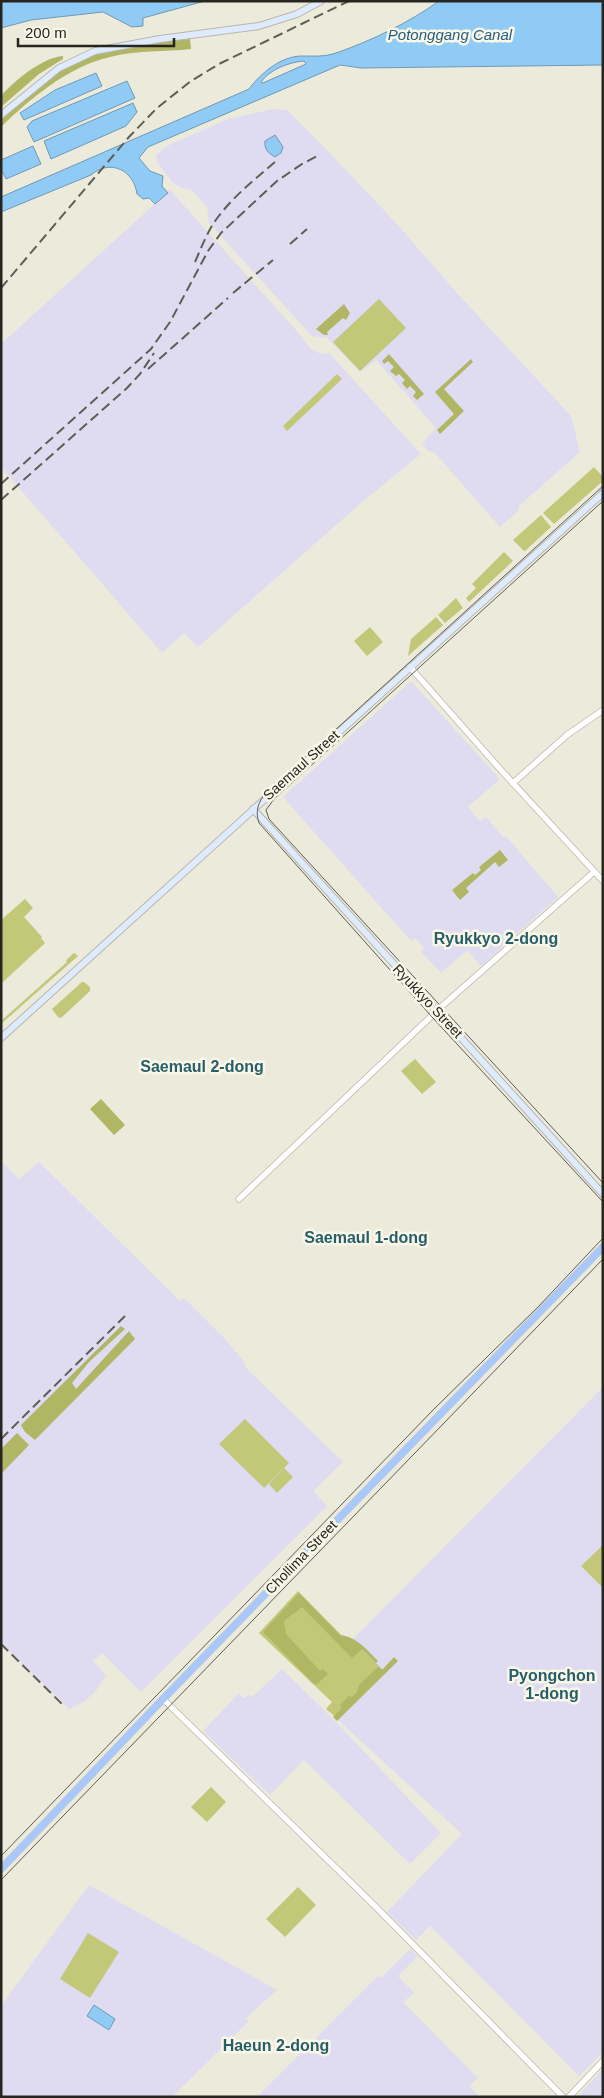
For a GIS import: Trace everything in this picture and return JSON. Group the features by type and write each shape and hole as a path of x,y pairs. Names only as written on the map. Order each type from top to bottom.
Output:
{"highway":[{"name":"Chollima Street","path":"1,1869 163,1699 603,1246"}],"main road":[{"path":"1,115 59,68 94,51 160,39 259,26 290,16 321,1"},
{"name":"Saemaul Street","path":"1,1038 603,493"},
{"name":"Ryukkyo Street","path":"252,809 603,1194"}],"street":[{"path":"410,667 603,881"},
{"path":"513,783 567,735 603,710"},
{"path":"239,1199 437,1011 594,872"},
{"path":"163,1699 375,1906 562,2097"},
{"path":"569,2097 603,2062"}],"shaded area":[{"path":"273,109 287,110 324,147 397,224 457,293 571,416 580,452 518,507 519,510 500,527 435,453 428,451 422,443 436,428 376,360 360,372 327,338 312,336 209,223 207,207 192,190 182,188 172,182 157,162 156,155 169,145 228,119"},
{"path":"170,190 312,350 321,354 329,353 421,454 362,502 198,647 184,633 162,653 1,467 1,344"},
{"path":"411,681 500,779 468,807 480,821 486,817 504,838 506,836 558,897 481,966 467,950 441,973 421,952 424,948 415,938 411,941 283,797"},
{"path":"1,1161 19,1179 39,1162 180,1301 184,1298 226,1340 246,1364 244,1366 343,1462 313,1491 327,1506 141,1692 102,1653 93,1661 106,1675 96,1691 84,1702 69,1709 1,1643"},
{"path":"603,1387 603,2052 579,2076 430,1926 416,1940 387,1912 462,1834 338,1720 349,1643"},
{"path":"282,1669 339,1725 441,1833 410,1864 304,1760 270,1795 203,1731 239,1693 244,1698 249,1695 252,1697"},
{"path":"89,1885 277,1990 246,2018 249,2021 172,2097 1,2097 1,2006"},
{"path":"410,1949 418,1956 398,1976 414,1993 403,2002 478,2078 469,2086 480,2097 257,2097 378,1976 381,1978"},
{"path":"603,2069 603,2097 577,2097"}],"green space":[{"path":"190,39 191,49 140,52 95,61 51,84 1,127 1,120 39,85 64,68 79,61 126,47"},
{"path":"63,56 63,59 39,74 1,107 1,96 21,77 38,65 55,57"},
{"path":"379,299 406,328 360,371 333,342"},
{"path":"344,304 350,313 346,320 343,318 327,332 328,335 324,335 316,329"},
{"path":"389,354 424,394 417,400 413,396 416,392 410,386 407,389 402,383 405,380 399,374 396,376 390,371 394,367 388,361 384,364 382,361"},
{"path":"471,359 473,362 444,389 464,411 440,434 437,430 454,414 435,392"},
{"path":"337,374 342,379 287,431 283,426"},
{"path":"594,467 603,477 603,481 554,524 543,513"},
{"path":"541,515 551,527 525,551 513,540"},
{"path":"504,552 513,561 469,602 466,598 476,588 472,584"},
{"path":"456,598 463,608 445,623 438,615"},
{"path":"436,617 443,625 408,656 411,639"},
{"path":"370,627 383,642 367,656 354,641"},
{"path":"500,850 508,860 499,867 495,862 466,888 469,892 460,900 452,890 473,873 475,875 481,870 479,867"},
{"path":"25,899 33,908 24,917 45,943 3,982 1,981 1,920"},
{"path":"74,953 78,956 1,1024 1,1021 67,962 66,960"},
{"path":"82,982 90,987 90,991 61,1018 58,1017 52,1009"},
{"path":"415,1059 436,1082 422,1094 401,1071"},
{"path":"101,1099 125,1125 114,1135 90,1109"},
{"path":"121,1326 125,1329 89,1362 72,1383 76,1389 129,1331 135,1339 35,1440 25,1432 21,1425"},
{"path":"245,1419 289,1463 264,1488 219,1444"},
{"path":"17,1433 29,1445 1,1474 1,1449"},
{"path":"284,1468 293,1477 277,1493 269,1484"},
{"path":"603,1545 603,1588 581,1566"},
{"path":"298,1591 349,1643 361,1648 384,1671 338,1719 326,1709 332,1702 259,1633"},
{"path":"299,1593 340,1635 356,1641 378,1661 376,1663 362,1649 352,1658 302,1607 284,1621 286,1634 320,1671 323,1669 328,1674 317,1684 314,1684 263,1632"},
{"path":"394,1657 398,1661 337,1721 333,1717 342,1708 340,1705 349,1696 352,1697 357,1692 359,1685 378,1667 382,1670"},
{"path":"211,1787 226,1802 207,1822 191,1807"},
{"path":"298,1887 316,1905 285,1937 266,1919"},
{"path":"88,1933 119,1952 90,1998 60,1979"}],"water":[{"path":"1,1 205,1 143,18 143,26 132,27 103,12 31,20 1,28"},
{"name":"Potonggang Canal","path":"439,1 603,1 603,65 361,68 340,65 148,147 139,158 150,171 163,176 162,186 168,193 155,204 149,198 143,199 137,194 135,186 126,173 114,167 99,170 1,212 1,197 249,89 259,77 279,62 294,57 323,56 363,43 416,16","holes":["304,61 306,64 263,83 261,82 274,70 286,65"]},
{"path":"96,73 102,86 24,120 20,113 55,90"},
{"path":"127,81 135,98 34,142 27,127 32,121"},
{"path":"133,103 137,112 126,126 51,159 44,141"},
{"path":"275,135 283,147 281,153 275,157 267,150 265,141"},
{"path":"33,146 41,164 6,179 1,169 1,160"},
{"path":"94,2005 115,2019 109,2030 87,2016"}],"tram line":[{"path":"603,486 266,793 259,803 257,811 259,823 432,1017 603,1202"},
{"path":"603,501 274,799 266,810 269,819 603,1183"},
{"path":"1,1856 434,1409 538,1307 603,1238"},
{"path":"1,1880 603,1259"}],"railway":[{"path":"1,288 129,137 157,108 191,81 219,64 349,1"},
{"path":"1,484 151,349 170,322 208,251 221,233 277,181 319,155"},
{"path":"195,262 214,222 224,209 252,181 275,162"},
{"path":"290,244 307,229"},
{"path":"233,293 273,260"},
{"path":"148,369 228,298"},
{"path":"1,500 127,388 140,374 154,353"},
{"path":"1,1439 125,1316"},
{"path":"1,1644 62,1704"}],"district":[{"name":"Ryukkyo 2-dong","path":"496,938"},
{"name":"Saemaul 2-dong","path":"202,1066"},
{"name":"Saemaul 1-dong","path":"366,1237"},
{"name":"Pyongchon 1-dong","path":"552,1684"},
{"name":"Haeun 2-dong","path":"276,2045"}]}
